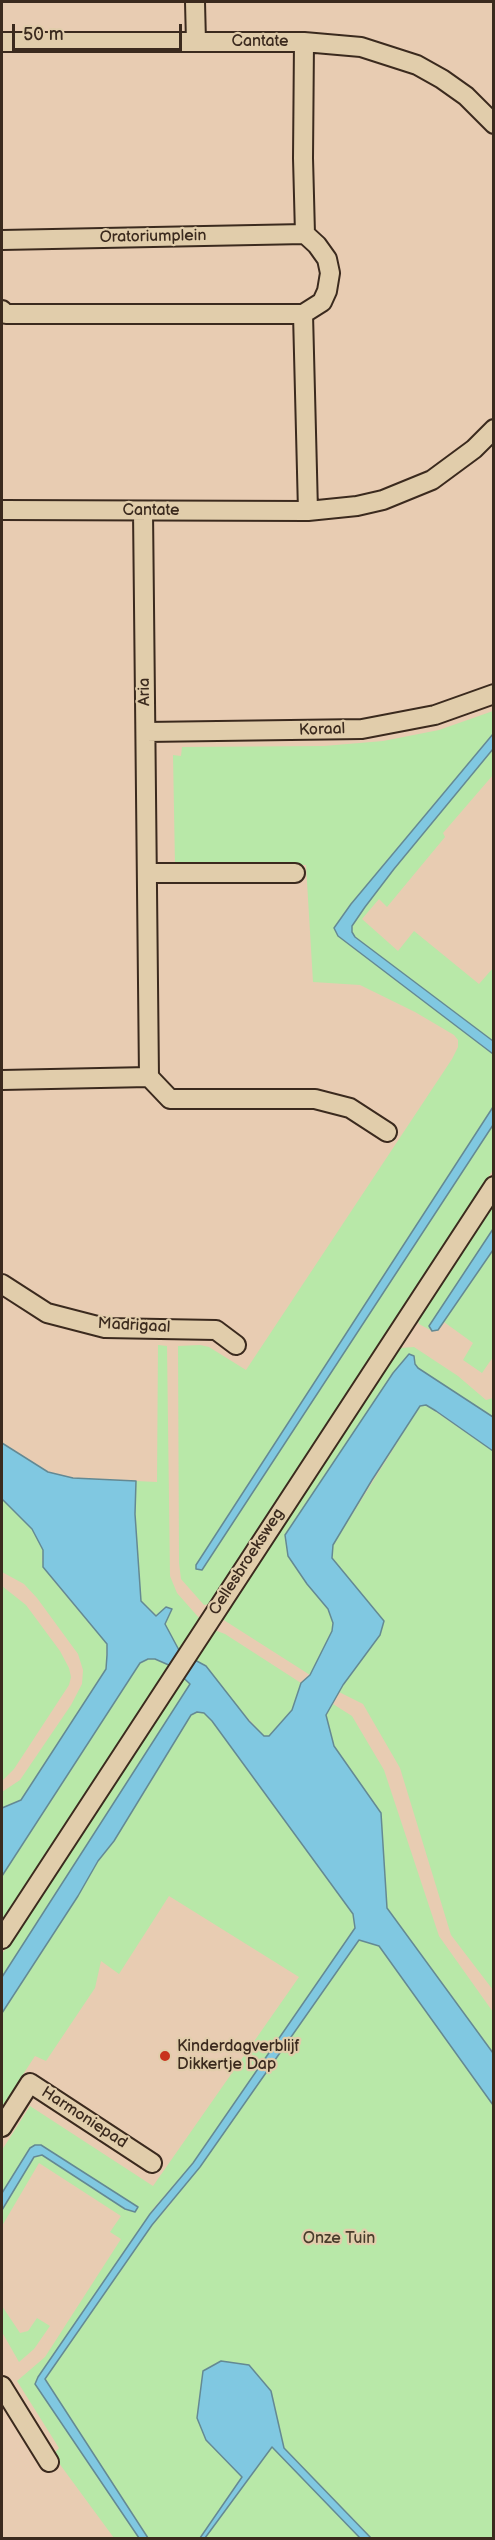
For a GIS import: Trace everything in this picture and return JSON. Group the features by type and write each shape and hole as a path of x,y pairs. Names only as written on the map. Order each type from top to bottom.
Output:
{"street":[{"path":"195,2 196,42"},
{"name":"Cantate","path":"2,42 304,42 361,47 417,65 466,96 494,124"},
{"path":"2,310 6,314 303,314 322,302 327,291 330,273 327,259 305,234 304,42"},
{"name":"Oratoriumplein","path":"2,240 305,234"},
{"path":"303,314 308,510"},
{"name":"Cantate","path":"2,510 308,510 357,506 408,491 454,465 494,429"},
{"name":"Aria","path":"143,511 148,1077"},
{"name":"Koraal","path":"146,732 362,729 435,715 494,694"},
{"path":"147,873 295,873"},
{"path":"2,1080 148,1077 171,1098 315,1098 350,1108 387,1132"},
{"name":"Cellesbroeksweg","path":"2,1939 494,1186"},
{"name":"Madrigaal","path":"2,1284 47,1313 105,1328 216,1330 236,1345"},
{"name":"Harmoniepad","path":"2,2127 30,2083 152,2163"},
{"path":"2,2386 49,2462"}],"green space":[{"path":"493,711 493,734 351,904 334,928 338,936 493,1054 493,1107 196,1565 196,1569 202,1570 493,1125 493,1170 214,1603 204,1605 181,1579 179,1563 178,1346 209,1347 246,1370 452,1059 458,1047 458,1040 454,1035 415,1012 360,985 313,982 306,865 175,865 173,755 181,756 182,747 324,746 383,741 439,730"},
{"path":"493,749 493,775 443,833 445,837 387,907 379,899 362,919 398,951 414,931 479,984 493,968 493,1041 355,937 352,926 394,869"},
{"path":"493,1203 493,1229 430,1326 432,1331 419,1324 417,1318"},
{"path":"493,1250 493,1357 482,1373 463,1360 473,1343 444,1322"},
{"path":"158,1345 167,1346 170,1576 177,1593 200,1619 180,1652 166,1630 165,1621 172,1610 157,1616 141,1601 135,1513 136,1481 157,1482"},
{"path":"414,1347 458,1376 486,1400 493,1398 493,1417 418,1368 415,1358 285,1535 333,1616 332,1631 310,1675 219,1617 394,1352 400,1348"},
{"path":"426,1405 493,1451 493,1990 451,1935 400,1768 363,1704 339,1692 383,1621 332,1558 333,1545 420,1406"},
{"path":"2,1499 32,1529 44,1550 42,1560 52,1579 107,1644 106,1669 21,1800 2,1808 2,1792 20,1780 71,1705 82,1684 83,1670 78,1654 37,1598 24,1584 2,1572"},
{"path":"2,1586 26,1605 60,1651 71,1677 69,1685 14,1769 2,1781"},
{"path":"217,1631 301,1683 292,1710 269,1736 264,1736 193,1658 211,1632"},
{"path":"148,1658 155,1658 171,1666 2,1922 2,1876 140,1663"},
{"path":"182,1677 190,1684 2,1977 2,1954"},
{"path":"333,1704 352,1716 384,1770 439,1936 493,2012 493,2053 387,1908 381,1813 334,1746 326,1715"},
{"path":"197,1712 204,1713 212,1721 353,1914 355,1928 193,2163 153,2209 38,2377 36,2385 139,2538 114,2538 53,2455 59,2448 17,2381 45,2357 121,2239 110,2232 121,2216 39,2163 2,2226 2,2210 34,2157 42,2155 125,2209 138,2207 30,2148 2,2193 2,2150 30,2106 153,2186 299,1977 169,1896 119,1974 101,1961 95,1988 46,2061 35,2056 2,2107 2,2013 98,1861 114,1841 191,1715"},
{"name":"Onze Tuin","path":"359,1940 379,1946 493,2103 493,2538 371,2538 284,2448 271,2391 249,2365 206,2440 242,2477 200,2538 148,2538 45,2379 152,2225 169,2206"},
{"path":"2,2306 20,2333 28,2331 37,2318 50,2326 34,2349 19,2362 2,2332"},
{"path":"272,2447 282,2457 360,2538 205,2538"}],"water":[{"path":"493,734 493,749 394,869 352,926 352,932 355,937 493,1041 493,1054 338,936 334,928 351,904"},
{"path":"493,1107 493,1125 202,1570 196,1569 196,1565"},
{"path":"493,1229 493,1250 438,1330 432,1331 429,1326"},
{"path":"409,1354 414,1356 418,1368 493,1417 493,1451 436,1411 426,1405 420,1406 372,1480 333,1545 332,1558 384,1621 380,1635 343,1685 326,1715 334,1746 381,1813 387,1908 493,2053 493,2105 379,1946 359,1940 200,2167 152,2225 45,2379 148,2538 139,2538 35,2384 150,2214 193,2163 355,1928 353,1914 212,1721 204,1713 197,1712 191,1715 114,1841 98,1861 2,2013 2,1977 190,1684 171,1666 155,1659 148,1659 140,1663 2,1876 2,1808 21,1800 106,1669 107,1644 43,1567 43,1550 32,1529 2,1499 2,1443 48,1472 73,1478 136,1481 135,1514 141,1601 156,1616 166,1607 172,1609 165,1624 180,1652 206,1666 249,1721 264,1736 269,1736 292,1710 301,1683 310,1675 332,1631 333,1623 328,1609 288,1556 285,1535 393,1373"},
{"path":"41,2145 138,2207 135,2212 125,2209 42,2155 34,2157 2,2210 2,2193 30,2148"},
{"path":"221,2361 249,2365 271,2391 284,2448 371,2538 360,2538 272,2447 205,2538 200,2538 242,2477 206,2440 197,2418 203,2371"}],"place":[{"name":"Kinderdagverblijf Dikkertje Dap","path":"165,2056"}]}
